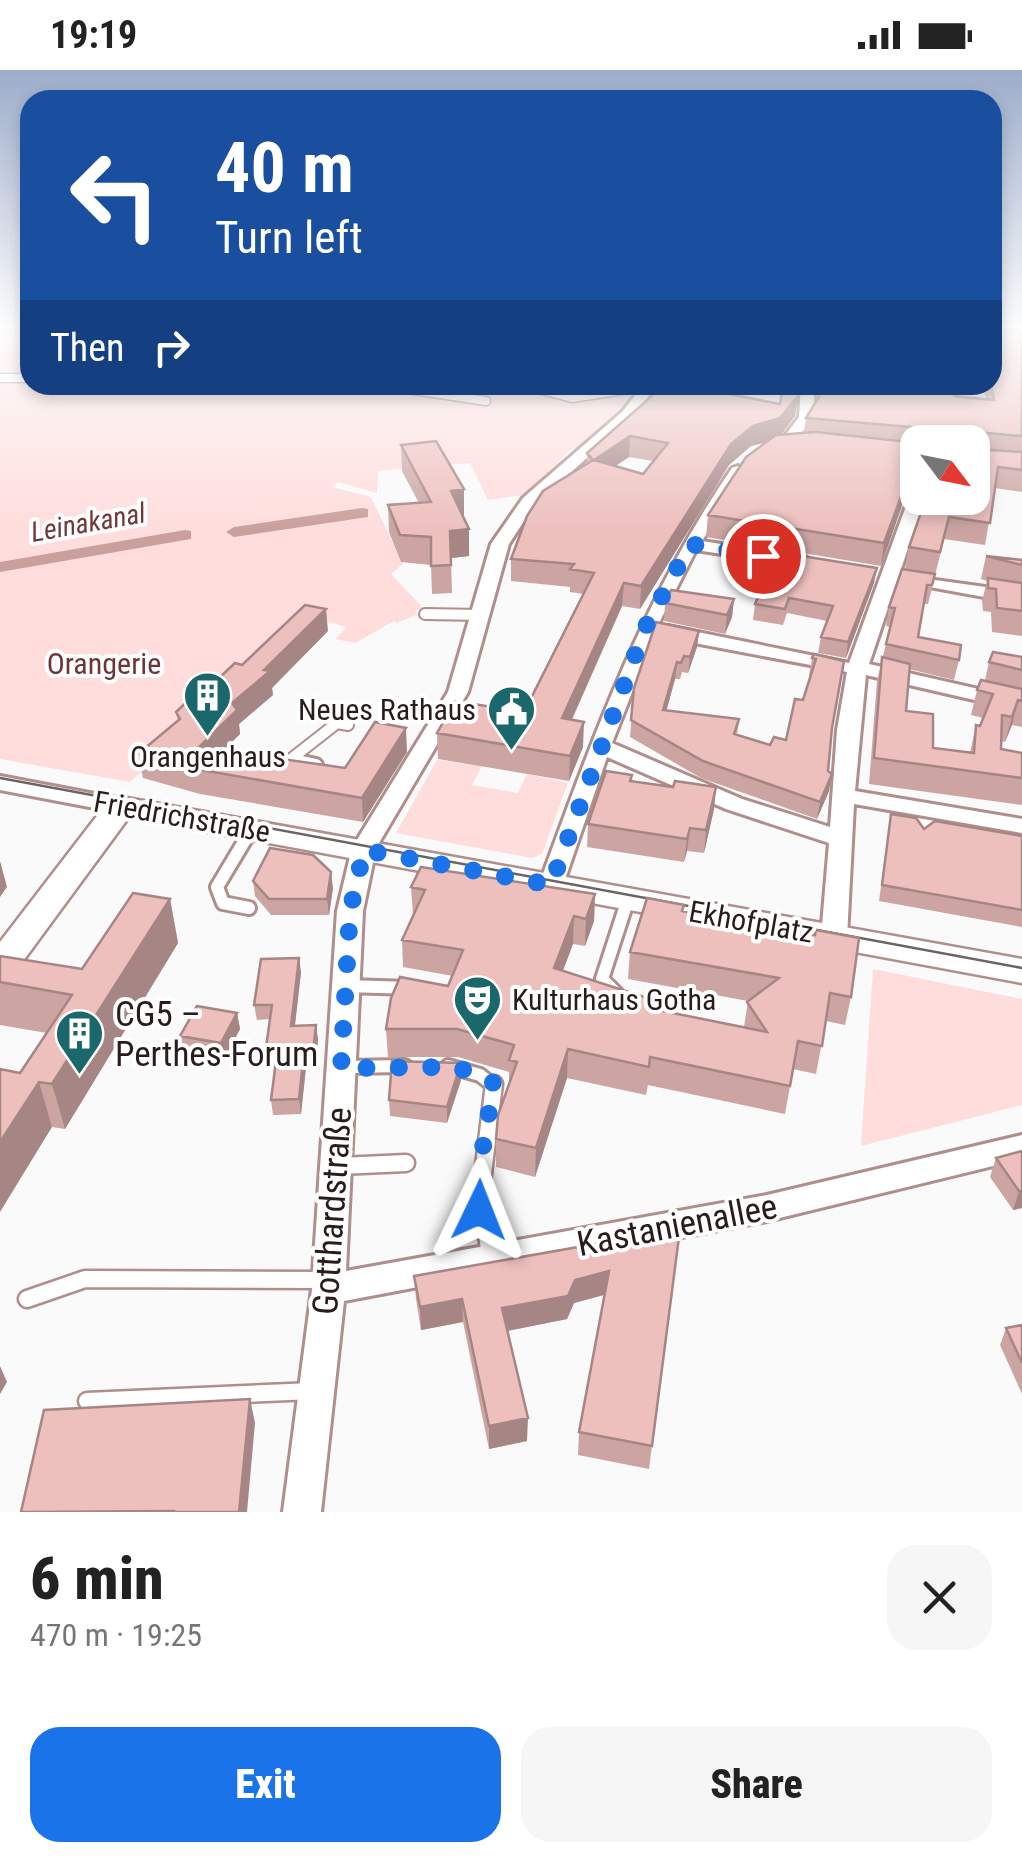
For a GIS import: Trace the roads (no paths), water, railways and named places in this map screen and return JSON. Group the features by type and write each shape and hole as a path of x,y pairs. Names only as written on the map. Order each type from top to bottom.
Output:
{"main road":[{"name":"Friedrichstraße","path":"121,806 364,850"},
{"path":"0,967 121,806"},
{"name":"Ekhofplatz","path":"364,850 628,899 835,929 1022,971"}],"street":[{"name":"Gotthardstraße","path":"302,1512 329,1284 350,911 364,850 458,692 500,544 529,501 627,415 642,395"},
{"path":"551,885 645,628 690,544 768,450 806,417 807,395"},
{"path":"768,450 810,447"},
{"name":"Ekhofplatz","path":"835,929 848,730 858,669 882,575 909,515"},
{"path":"690,544 826,566"},
{"path":"882,575 1022,598"},
{"path":"645,628 858,669 1022,706"},
{"path":"600,746 734,804 841,839"},
{"name":"Friedrichstraße","path":"0,783 121,806"},
{"path":"845,796 924,816 1022,826"},
{"name":"Kastanienallee","path":"329,1284 491,1262 768,1208 1022,1147"}],"lane":[{"path":"447,395 486,401"},
{"path":"550,395 578,400 612,395"},
{"path":"424,614 481,615"},
{"path":"292,758 337,723 348,725"},
{"path":"260,759 292,758 335,768"},
{"path":"249,908 223,903 217,887 251,830"},
{"path":"627,1004 602,979 628,899"},
{"path":"346,986 432,990"},
{"path":"341,1068 457,1067 494,1083 478,1176 481,1227 491,1262"},
{"path":"336,1166 406,1163"},
{"path":"27,1299 85,1278 329,1284"},
{"path":"87,1402 317,1390"}],"waterway":[{"name":"Leinakanal","path":"234,532 362,513"},
{"name":"Leinakanal","path":"0,567 185,535"}],"tram line":[{"path":"0,778 1022,968"}],"place":[{"name":"Orangenhaus","path":"208,738"},
{"name":"Neues Rathaus","path":"511,752"},
{"name":"Kulturhaus Gotha","path":"477,1042"},
{"name":"CG5 – Perthes-Forum","path":"80,1076"}],"park label":[{"name":"Orangerie","path":"104,664"}]}
